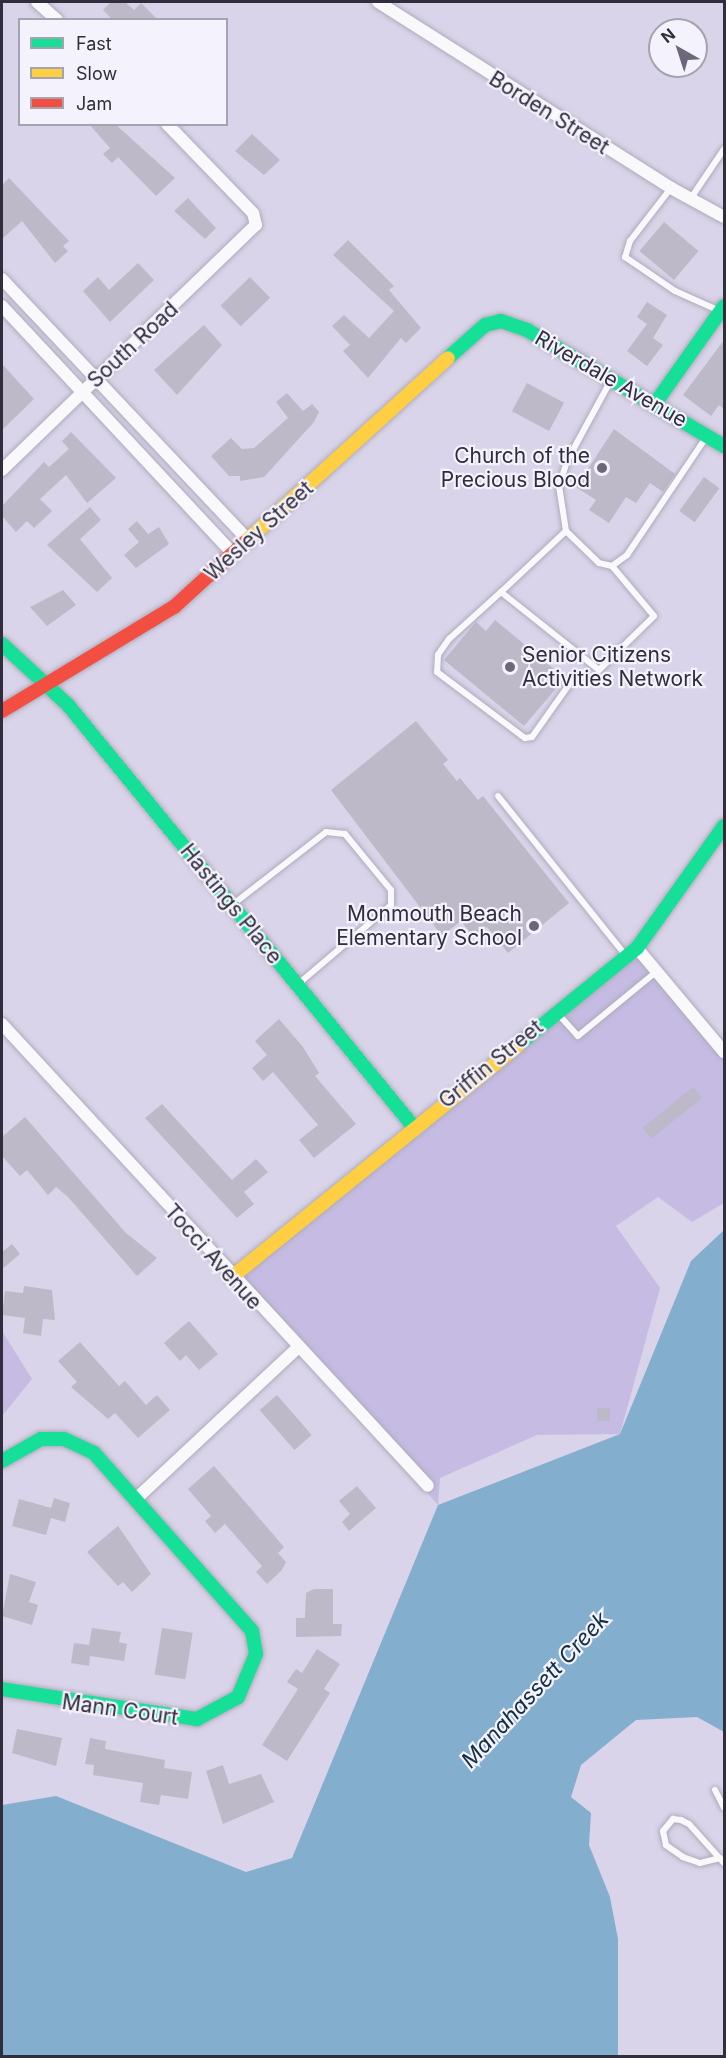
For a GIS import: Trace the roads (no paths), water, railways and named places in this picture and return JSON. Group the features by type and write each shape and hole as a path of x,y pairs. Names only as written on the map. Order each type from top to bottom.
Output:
{"street":[{"path":"38,2 55,18"},
{"name":"Borden Street","path":"378,2 671,189 724,216"},
{"name":"South Road","path":"2,470 249,237 255,217 168,126"},
{"path":"2,279 250,542"},
{"path":"2,306 234,555"},
{"path":"654,405 722,309"},
{"name":"Riverdale Avenue","path":"494,322 527,330 724,446"},
{"name":"Wesley Street","path":"2,711 144,628 250,542 475,331 494,322"},
{"name":"Hastings Place","path":"2,644 45,685 232,906 413,1126"},
{"name":"Griffin Street","path":"232,1277 413,1126 632,952 724,826"},
{"path":"632,952 658,970 724,1052"},
{"name":"Tocci Avenue","path":"2,1024 296,1349 428,1486"},
{"path":"137,1498 296,1349"},
{"name":"Mann Court","path":"2,1461 26,1443 64,1440 94,1453 137,1498 252,1631 253,1670 238,1697 210,1716 186,1720 2,1689"}],"lane":[{"path":"690,199 724,149"},
{"path":"671,189 630,241 626,257 681,295 722,309"},
{"path":"501,592 599,670 654,616 612,566 599,563 566,531 559,486 568,459 612,380"},
{"path":"612,566 627,555 707,436"},
{"path":"566,531 449,639 438,655 437,672 525,738 532,736 573,679"},
{"path":"498,796 632,952"},
{"path":"232,906 326,832 345,834 391,890 390,905 297,985"},
{"path":"557,1012 578,1036 658,970"},
{"path":"715,1790 724,1808"},
{"path":"673,1819 681,1820 722,1860 700,1863 683,1857 666,1845 663,1831 673,1819"}],"water":[{"name":"Manahassett Creek","path":"724,1230 724,1732 697,1717 636,1720 581,1765 571,1797 591,1813 589,1845 610,1897 618,1939 618,2056 2,2056 2,1805 56,1796 246,1872 292,1858 438,1505 620,1434 691,1261"}],"place":[{"name":"Church of the Precious Blood","path":"602,468"},
{"name":"Senior Citizens Activities Network","path":"510,667"},
{"name":"Monmouth Beach Elementary School","path":"534,926"}]}
